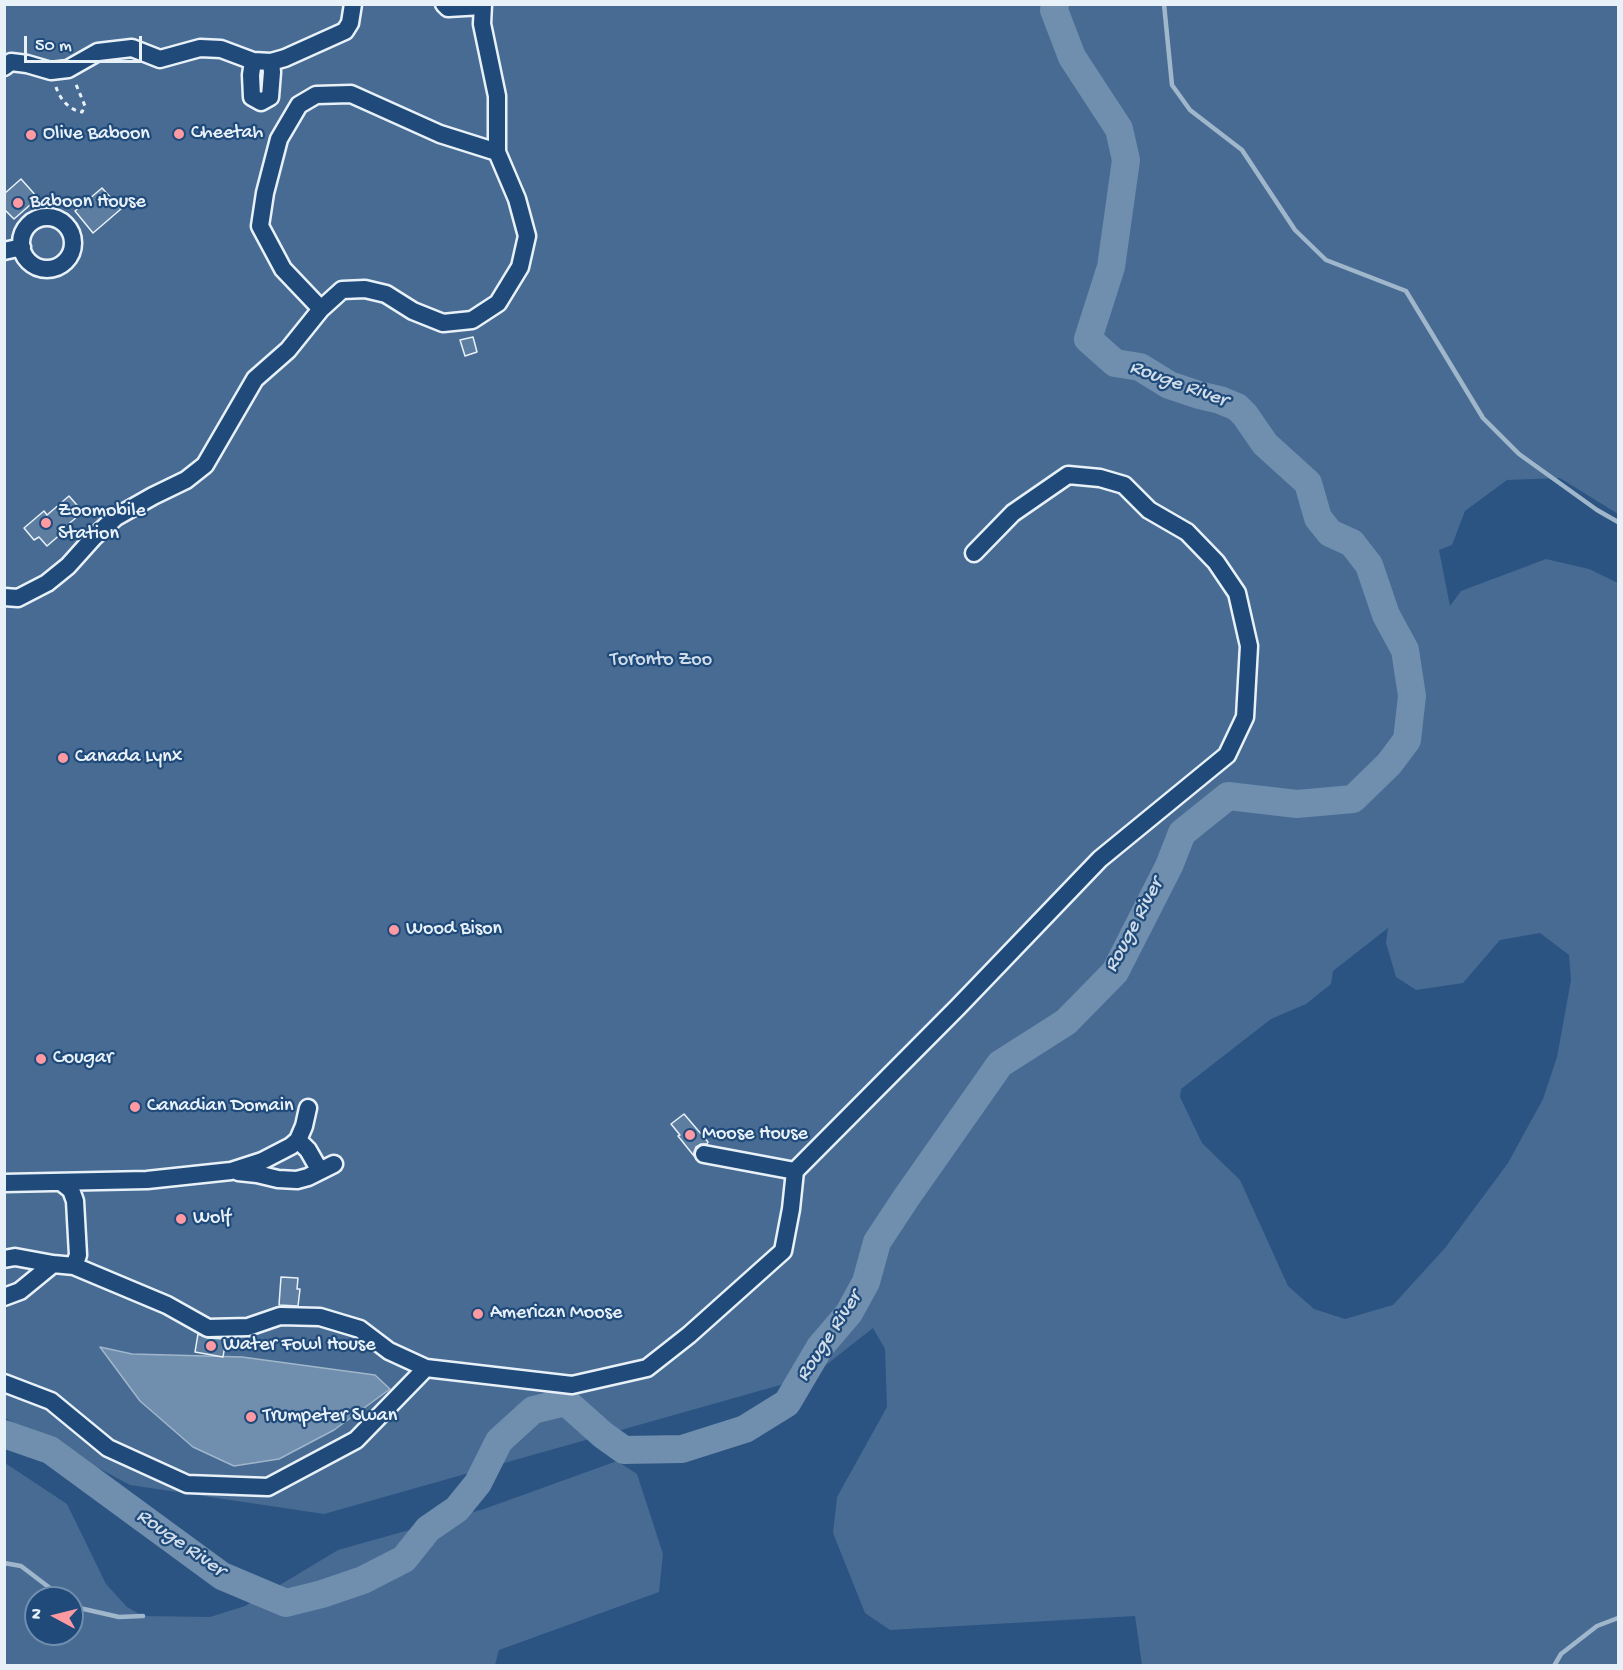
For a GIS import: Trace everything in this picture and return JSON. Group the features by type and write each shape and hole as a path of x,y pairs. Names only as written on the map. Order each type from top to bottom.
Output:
{"street":[{"path":"4,610 11,598 47,583 68,566 94,537 117,517 186,480 205,465 255,379 288,350 321,309 342,290 365,289 386,294 412,311 443,322 472,320 498,303 520,267 527,236 517,199 497,152 498,96 482,24 482,5 448,8 444,4"},
{"path":"4,67 11,62 60,70 98,52 132,48 160,59 200,48 221,49 254,61 271,62 345,31 356,7"},
{"path":"254,61 251,75 252,97 261,102 270,97 271,62"},
{"path":"321,309 283,268 260,226 265,193 279,139 299,105 316,95 351,94 440,134 497,152"},
{"path":"4,251 22,247"},
{"path":"4,1259 15,1257 74,1266 167,1305 208,1328 248,1327 280,1316 320,1317 360,1329 389,1351 426,1368 572,1385 647,1368 689,1335 783,1251 795,1171 966,999 1100,859 1227,755 1245,717 1249,646 1237,593 1216,562 1188,532 1149,510 1124,485 1100,478 1068,475 1013,513 974,553"},
{"path":"4,1183 147,1180 231,1171 262,1161 291,1146 298,1140 308,1108"},
{"path":"231,1171 297,1180 327,1168 298,1140"},
{"path":"704,1154 795,1171"},
{"path":"61,1182 71,1190 75,1201 78,1256 74,1266"},
{"path":"4,1297 20,1291 53,1264"},
{"path":"4,1383 51,1401 108,1448 187,1484 268,1487 356,1440 426,1368"}],"path":[{"path":"60,70 83,98 85,106 82,112 75,111 59,96 60,70"}],"green space":[{"name":"Toronto Zoo","path":"4,5 1618,5 1618,514 1560,478 1507,480 1465,511 1452,545 1439,550 1450,606 1461,591 1546,559 1589,569 1618,583 1618,1665 1142,1665 1135,1616 890,1630 865,1613 833,1533 837,1497 887,1407 885,1349 873,1328 812,1376 324,1514 130,1485 5,1418","holes":["1388,928 1386,943 1396,977 1416,990 1463,983 1500,940 1540,933 1569,955 1571,980 1557,1057 1543,1099 1508,1163 1445,1248 1393,1305 1345,1319 1314,1309 1288,1286 1240,1180 1202,1143 1180,1097 1181,1089 1271,1019 1306,1004 1331,984 1333,971"]},
{"path":"617,1461 637,1474 663,1554 659,1592 499,1650 495,1665 5,1665 5,1463 67,1504 106,1584 127,1607 143,1616 210,1617 245,1606 338,1550 484,1509"}],"shaded area":[{"path":"100,1347 132,1354 242,1357 375,1375 390,1389 334,1430 279,1459 234,1466 193,1447 140,1401"}],"building":[{"name":"Baboon House","path":"21,179 38,198 14,219 4,209 4,194"},
{"path":"102,188 121,209 93,233 75,211"},
{"path":"473,337 477,352 465,356 460,340"},
{"name":"Zoomobile Station","path":"69,496 83,512 60,531 62,533 47,546 39,537 34,540 24,528 44,511 47,515"},
{"name":"Moose House","path":"684,1114 708,1142 696,1147 694,1156 671,1124"},
{"path":"281,1277 298,1278 297,1289 300,1289 298,1306 279,1305"},
{"name":"Water Fowl House","path":"198,1334 208,1338 226,1339 223,1357 195,1352"}],"waterway":[{"name":"Rouge River","path":"4,1434 50,1450 222,1576 286,1603 363,1580 404,1559 428,1529 457,1509 478,1483 499,1441 533,1410 566,1402 603,1435 624,1450 682,1449 745,1429 787,1403 820,1347 849,1313 866,1282 877,1242 1000,1064 1066,1022 1115,972 1169,866 1182,833 1228,796 1297,804 1353,799 1389,764 1407,740 1412,696 1405,650 1386,615 1369,565 1352,543 1330,533 1318,518 1308,483 1265,444 1237,407 1169,385 1140,367 1115,363 1088,339 1111,267 1126,160 1119,129 1072,57 1054,10 1055,4"},
{"path":"1164,4 1172,85 1190,110 1242,150 1295,230 1326,260 1406,291 1483,418 1519,454 1597,510 1618,522"},
{"path":"4,1563 21,1566 47,1586"},
{"path":"84,1609 119,1617 143,1616"},
{"path":"1554,1666 1561,1654 1597,1626 1618,1618"}],"place":[{"name":"Cheetah","path":"179,134"},
{"name":"Olive Baboon","path":"31,135"},
{"name":"Baboon House","path":"18,203"},
{"name":"Zoomobile Station","path":"46,523"},
{"name":"Canada Lynx","path":"63,758"},
{"name":"Wood Bison","path":"394,930"},
{"name":"Cougar","path":"41,1059"},
{"name":"Canadian Domain","path":"135,1107"},
{"name":"Moose House","path":"690,1135"},
{"name":"Wolf","path":"181,1219"},
{"name":"American Moose","path":"478,1314"},
{"name":"Water Fowl House","path":"211,1346"},
{"name":"Trumpeter Swan","path":"251,1417"}]}
